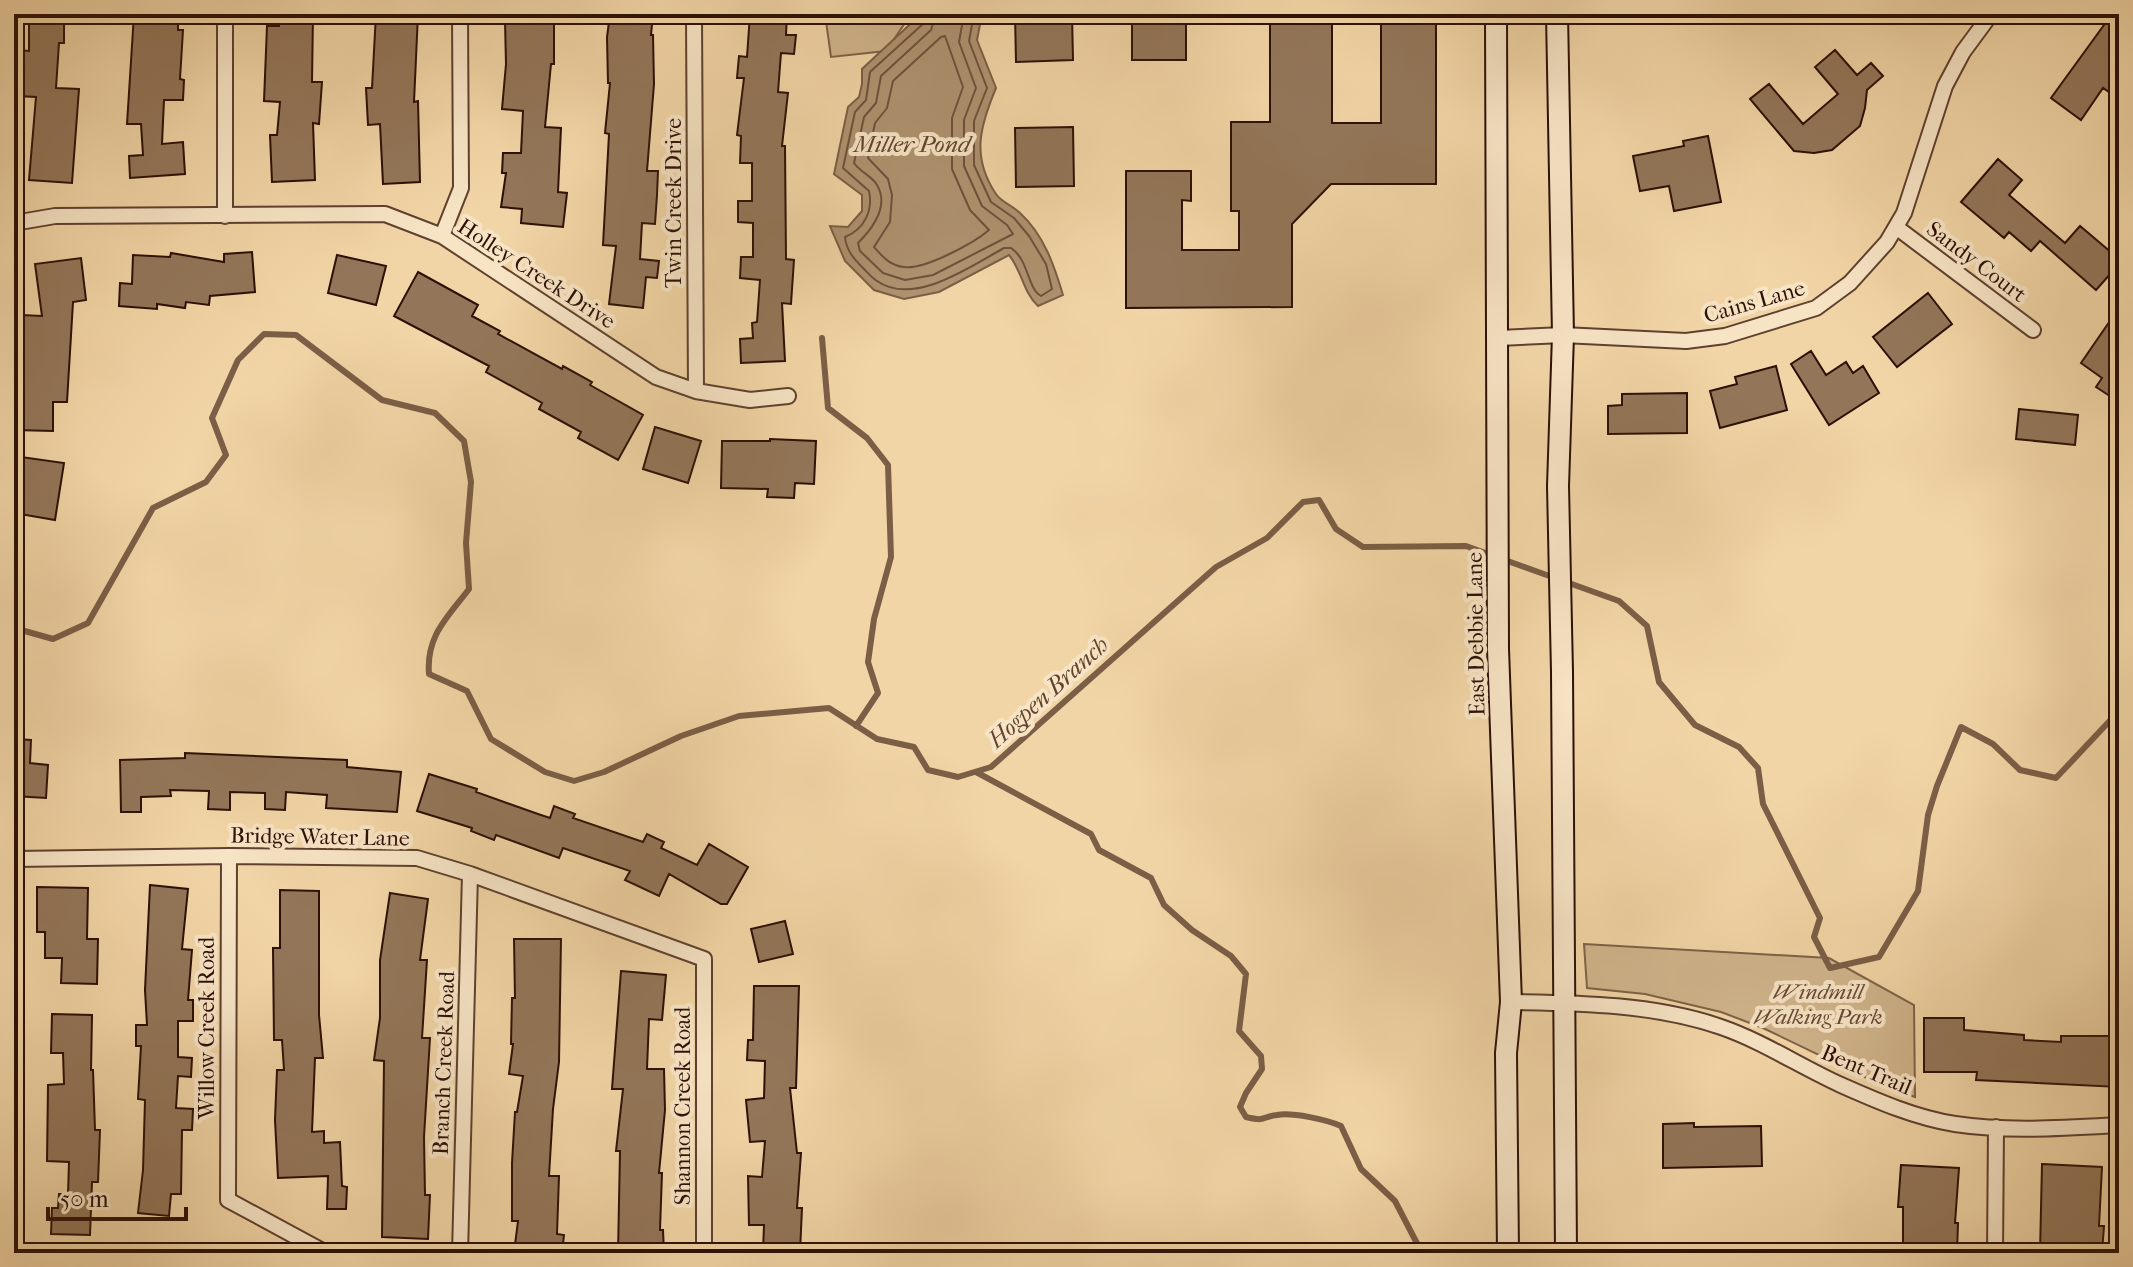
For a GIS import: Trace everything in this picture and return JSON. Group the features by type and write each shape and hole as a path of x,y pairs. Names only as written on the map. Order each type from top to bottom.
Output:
{"main road":[{"name":"East Debbie Lane","path":"1496,14 1498,649 1511,1002 1506,1053 1508,1253"},
{"path":"1557,14 1563,335 1558,486 1566,1253"}],"street":[{"path":"225,14 225,216"},
{"path":"442,236 461,188 460,14"},
{"name":"Twin Creek Drive","path":"694,14 696,391"},
{"name":"Cains Lane","path":"1499,338 1563,335 1686,341 1725,336 1816,308 1850,283 1887,242 1896,227 1904,213 1945,86 1963,52 1991,14"},
{"name":"Holley Creek Drive","path":"14,223 55,216 385,214 442,236 656,377 696,391 750,400 788,396"},
{"name":"Sandy Court","path":"1896,227 2033,330"},
{"name":"Bridge Water Lane","path":"14,859 229,856 417,858 470,874 704,959"},
{"name":"Willow Creek Road","path":"229,856 228,1200 326,1253"},
{"name":"Branch Creek Road","path":"460,1253 470,874"},
{"name":"Shannon Creek Road","path":"704,959 704,1253"},
{"name":"Bent Trail","path":"1511,1002 1563,1003 1657,1012 1721,1027 1840,1084 1903,1110 1954,1124 1996,1127 2119,1125"},
{"path":"1995,1253 1996,1127"}],"green space":[{"path":"825,14 911,14 886,51 831,57"},
{"name":"Windmill Walking Park","path":"1584,944 1829,958 1914,1005 1915,1097 1877,1083 1763,1028 1721,1012 1645,994 1587,988"}],"water":[{"name":"Miller Pond","path":"921,14 982,14 977,40 996,88 982,128 983,167 998,197 1020,213 1042,241 1063,295 1038,306 1009,255 939,292 904,299 874,290 845,261 830,226 848,227 862,211 862,195 834,174 848,107 859,97 862,69"}],"building":[{"path":"29,14 64,14 64,43 59,43 56,88 79,89 72,183 29,180 36,97 18,96 20,50 29,51"},
{"path":"134,14 178,14 178,30 183,30 180,79 184,80 183,100 164,100 162,144 183,142 185,174 130,178 129,156 143,155 141,124 127,124"},
{"path":"279,14 313,14 312,82 322,82 319,124 313,123 315,180 272,182 270,135 277,135 280,102 264,101 267,26 279,26"},
{"path":"376,14 418,14 414,102 418,101 420,182 383,184 380,124 368,125 366,88 372,88"},
{"path":"610,14 653,14 654,84 647,171 658,171 657,195 655,224 642,223 640,259 659,261 657,278 646,277 643,308 609,304 616,246 603,245 609,134 605,133 610,83 607,37"},
{"path":"750,14 787,14 786,35 796,35 794,54 781,53 778,92 788,93 782,146 785,146 786,259 794,260 791,304 782,303 785,361 741,363 740,339 753,338 752,323 757,322 760,280 740,278 741,257 753,257 753,223 738,222 738,201 752,201 752,163 740,163 741,136 737,135 744,78 737,78 739,56 747,57"},
{"path":"1015,14 1072,14 1073,60 1016,62"},
{"path":"1132,14 1186,14 1186,60 1132,60"},
{"path":"1270,14 1332,14 1332,123 1381,123 1381,14 1436,14 1436,184 1331,184 1292,224 1292,307 1126,308 1126,171 1191,171 1191,201 1182,200 1182,250 1239,250 1239,211 1231,211 1231,122 1270,122"},
{"path":"2112,14 2119,14 2119,99 2103,88 2081,120 2051,98"},
{"path":"505,21 554,21 554,64 551,64 545,127 561,128 558,192 567,193 563,227 521,223 522,209 501,207 506,173 502,173 503,153 521,153 523,111 502,109 506,64"},
{"path":"1835,50 1857,75 1871,63 1883,76 1867,90 1860,126 1832,150 1814,153 1794,151 1750,99 1769,84 1803,124 1838,94 1815,67"},
{"path":"1073,127 1074,186 1016,187 1015,128"},
{"path":"1708,136 1721,202 1674,211 1669,186 1640,191 1633,156 1684,146 1683,141"},
{"path":"1998,159 2022,180 2009,195 2065,243 2080,226 2119,259 2119,278 2112,272 2096,290 2040,241 2031,251 2009,232 2004,238 1961,202"},
{"path":"252,252 255,292 210,296 209,305 186,302 185,308 157,304 157,309 119,306 120,283 132,284 133,255 170,257 171,253 224,262 224,254"},
{"path":"337,255 386,266 376,305 328,293"},
{"path":"81,258 86,300 73,302 67,402 53,402 53,431 14,430 14,380 18,380 22,315 42,316 35,264"},
{"path":"418,272 478,305 472,316 500,331 498,334 592,382 590,385 643,415 618,460 578,438 581,432 539,409 542,403 486,372 489,366 394,316"},
{"path":"1928,293 1952,324 1897,367 1873,337"},
{"path":"2110,321 2119,327 2119,402 2096,387 2102,378 2081,363"},
{"path":"1811,351 1826,375 1846,362 1853,373 1863,366 1879,393 1829,425 1791,364"},
{"path":"1776,366 1787,410 1720,428 1710,391 1737,384 1735,377"},
{"path":"1687,393 1687,433 1608,434 1608,406 1622,405 1622,394"},
{"path":"2019,409 2078,415 2075,445 2016,439"},
{"path":"655,427 701,441 688,483 643,469"},
{"path":"722,441 816,441 814,484 795,483 794,498 767,497 768,489 721,488"},
{"path":"14,456 64,463 55,520 14,513"},
{"path":"14,739 31,740 30,763 48,765 46,798 14,796"},
{"path":"185,753 347,760 347,767 401,772 397,812 326,808 327,795 286,792 285,810 265,809 265,793 230,792 230,810 208,809 209,791 170,790 171,796 141,797 141,812 121,812 120,760 185,758"},
{"path":"429,774 550,818 554,806 575,814 573,818 643,842 647,834 664,842 661,848 697,865 709,844 748,867 727,904 721,904 669,874 659,896 625,880 630,871 563,848 559,858 496,835 494,840 471,831 472,828 417,811"},
{"path":"150,885 188,889 182,949 192,950 188,1000 193,1000 193,1021 178,1021 178,1057 192,1058 191,1077 178,1076 176,1108 193,1109 192,1130 182,1130 181,1194 171,1194 169,1216 138,1213 145,1100 138,1099 141,1046 136,1046 136,1025 147,1025 145,990"},
{"path":"37,887 88,888 87,939 98,939 97,984 61,983 62,958 45,958 45,932 37,932"},
{"path":"280,890 319,891 319,1015 323,1058 315,1058 312,1132 324,1131 324,1143 340,1142 342,1186 347,1187 346,1209 327,1209 328,1176 278,1178 275,1120 277,1070 284,1070 282,1040 274,1040 273,948 280,948"},
{"path":"390,893 428,899 420,960 427,960 422,1038 430,1038 424,1137 425,1195 430,1195 428,1239 382,1237 384,1061 374,1060 380,1018 380,960"},
{"path":"785,921 793,954 759,962 751,929"},
{"path":"514,939 561,939 559,1062 549,1176 559,1176 557,1234 564,1235 562,1253 530,1253 530,1247 515,1245 518,1221 512,1221 512,1163 515,1112 523,1076 509,1074 513,1044 512,998 515,998"},
{"path":"621,971 666,975 662,1020 649,1019 647,1069 664,1069 665,1110 659,1173 662,1173 660,1230 663,1230 664,1253 618,1253 620,1151 616,1151 623,1089 612,1089"},
{"path":"754,986 799,986 796,1088 790,1088 797,1153 801,1153 797,1208 802,1208 800,1252 763,1251 764,1225 749,1225 748,1176 762,1177 765,1141 750,1142 746,1100 764,1098 765,1061 747,1060 748,1040 753,1040"},
{"path":"52,1014 92,1015 91,1070 95,1130 100,1130 98,1182 92,1182 90,1235 51,1234 52,1208 58,1208 59,1194 68,1194 69,1162 47,1161 48,1085 64,1084 63,1053 51,1053"},
{"path":"1924,1018 1964,1018 1964,1030 2024,1035 2024,1040 2061,1042 2061,1036 2119,1036 2119,1087 1976,1080 1977,1072 1924,1072"},
{"path":"1694,1123 1694,1127 1761,1126 1762,1166 1663,1168 1663,1124"},
{"path":"2042,1164 2102,1167 2099,1226 2104,1226 2102,1253 2040,1253"},
{"path":"1901,1165 1959,1168 1955,1223 1958,1223 1957,1253 1903,1253 1903,1207 1898,1207"}],"waterway":[{"name":"Hogpen Branch","path":"14,628 53,639 88,623 153,508 206,482 226,455 212,418 238,360 264,334 296,335 382,400 435,413 464,441 471,482 466,543 469,589 435,638 429,674 467,691 491,739 545,772 574,781 604,772 681,736 739,716 829,708 877,739 914,747 928,770 958,777 991,767 1216,567 1267,538 1303,502 1319,500 1336,529 1363,547 1466,546 1619,601 1647,626 1659,682 1695,725 1739,747 1758,768 1763,804 1820,918 1814,937 1830,968 1879,957 1918,891 1928,815 1961,727 1993,744 2020,770 2056,778 2119,711"},
{"path":"822,338 828,408 867,438 888,465 891,557 874,619 868,662 878,693 856,726"},
{"path":"976,772 1091,834 1099,850 1151,878 1164,905 1192,930 1231,956 1246,974 1239,1031 1261,1056 1262,1069 1240,1107 1246,1117 1261,1119 1292,1115 1341,1126 1361,1169 1395,1201 1422,1253"}]}
